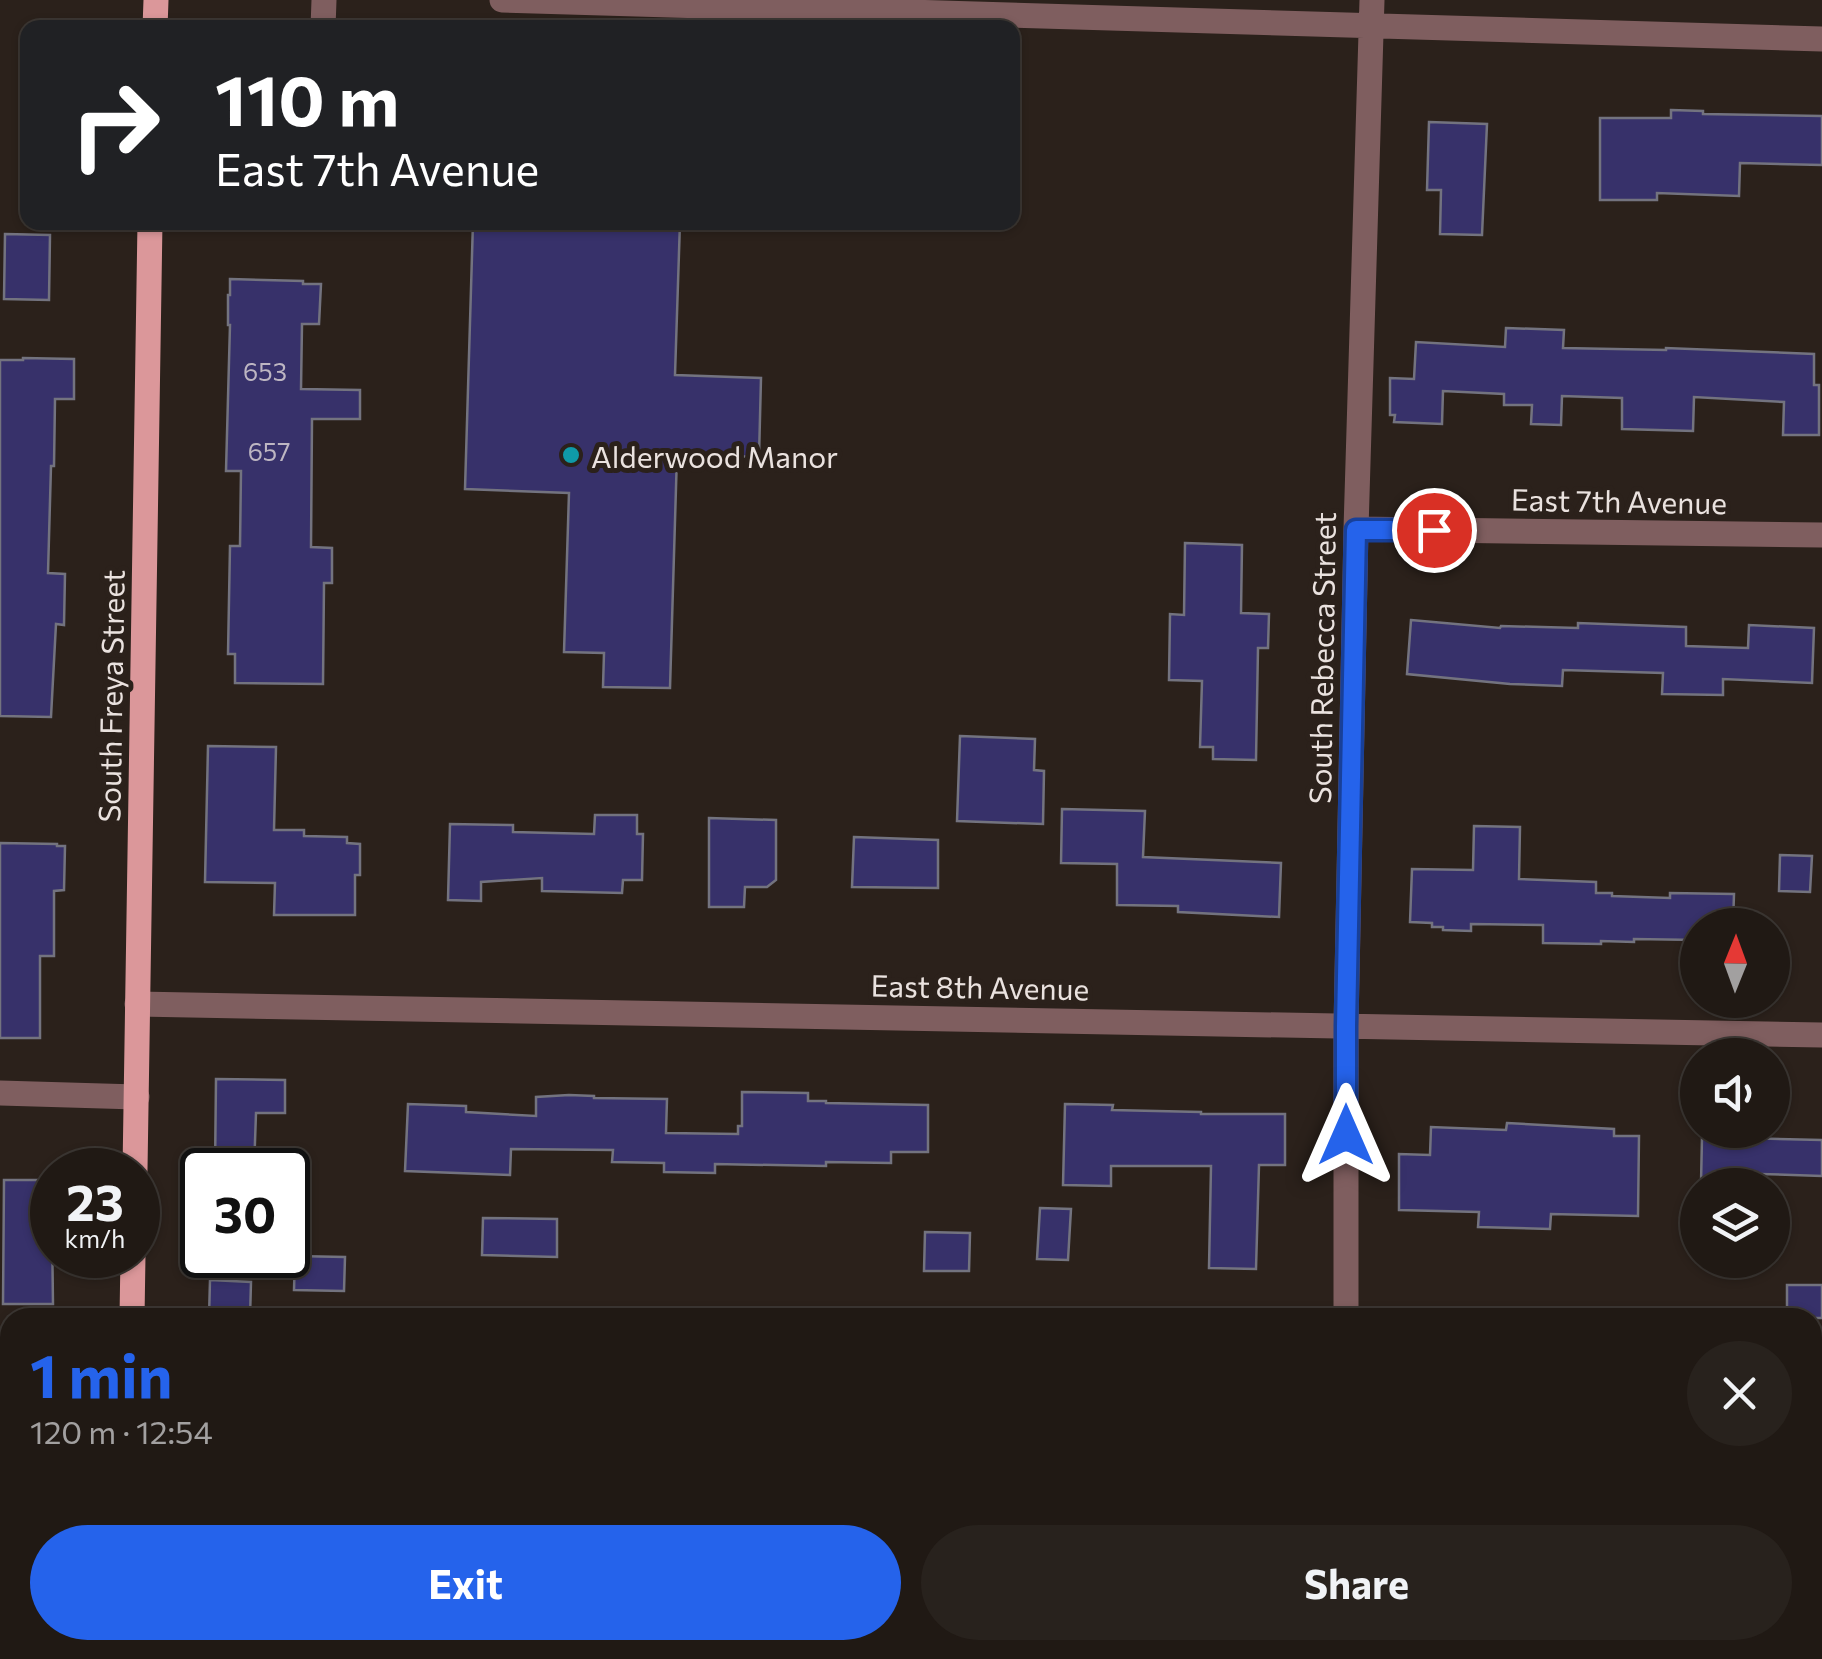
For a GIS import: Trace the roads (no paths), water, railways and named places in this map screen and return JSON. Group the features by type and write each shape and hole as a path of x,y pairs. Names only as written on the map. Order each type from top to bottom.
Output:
{"main road":[{"name":"South Freya Street","path":"135,1148 150,230"},
{"path":"132,1308 133,1278"}],"street":[{"path":"502,0 1822,39"},
{"name":"South Rebecca Street","path":"1346,1308 1346,1026 1372,0"},
{"name":"East 7th Avenue","path":"1356,530 1822,535"},
{"name":"East 8th Avenue","path":"138,1004 1822,1035"},
{"path":"0,1093 136,1097"}],"place":[{"name":"Alderwood Manor","path":"571,455"}]}
